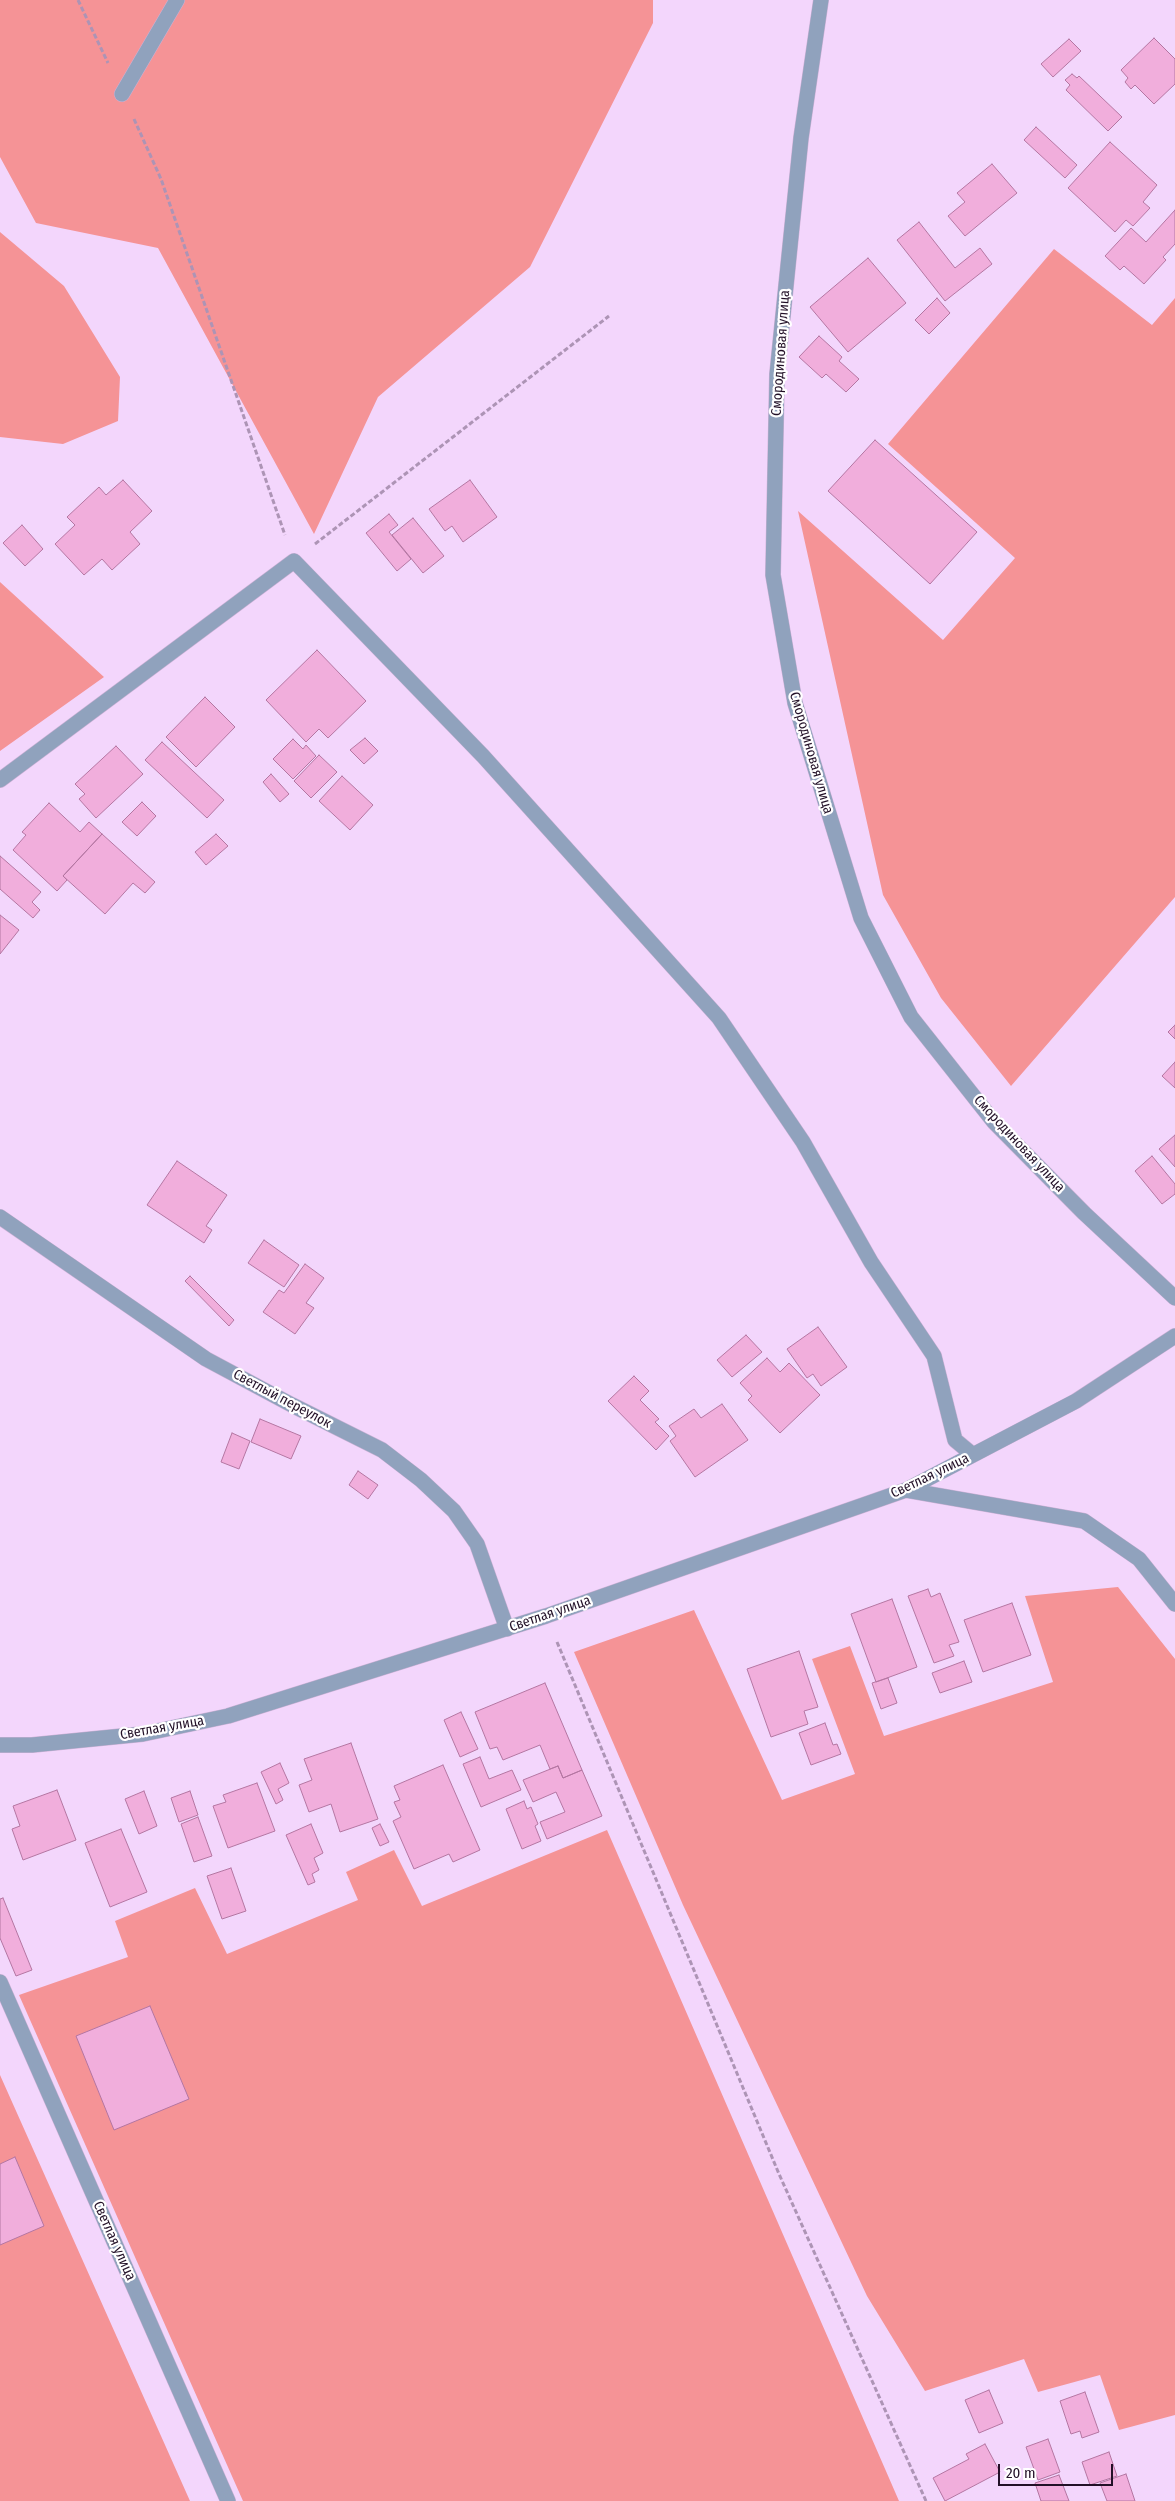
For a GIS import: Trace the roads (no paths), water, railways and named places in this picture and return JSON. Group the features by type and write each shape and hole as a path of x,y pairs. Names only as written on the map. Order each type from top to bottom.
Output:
{"street":[{"path":"122,94 177,0"},
{"name":"Смородиновая улица","path":"821,0 801,138 777,374 773,575 795,703 862,918 911,1018 994,1122 1084,1213 1175,1298"},
{"path":"0,780 294,560 483,756 719,1018 803,1142 870,1262 934,1356 955,1440 973,1455"},
{"name":"Светлый переулок","path":"0,1217 206,1359 382,1450 421,1480 454,1511 477,1544 507,1629"},
{"name":"Светлая улица","path":"0,1745 32,1745 143,1734 228,1716 546,1616 906,1490 1076,1401 1175,1336"},
{"path":"906,1490 1084,1521 1138,1559 1175,1604"},
{"name":"Светлая улица","path":"0,1982 228,2501"}]}
